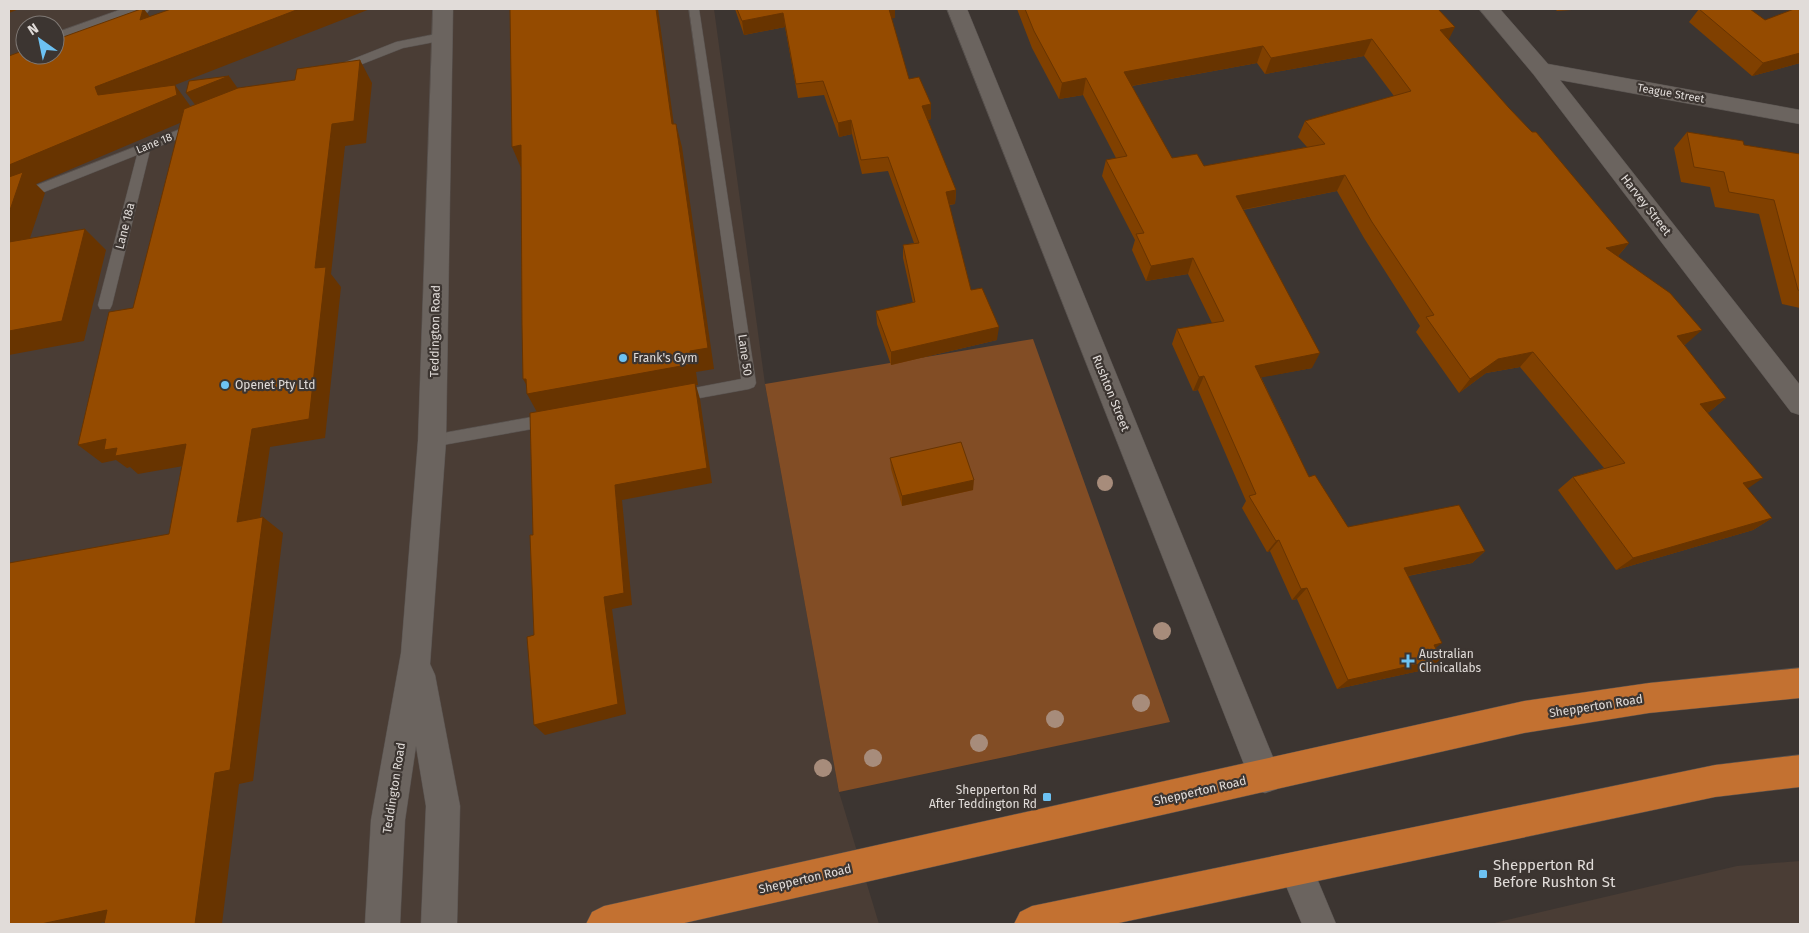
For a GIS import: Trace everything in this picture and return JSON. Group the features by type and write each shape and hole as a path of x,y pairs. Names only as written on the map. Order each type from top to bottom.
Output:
{"highway":[{"name":"Shepperton Road","path":"604,924 1524,717 1649,698 1800,683"},
{"path":"1032,924 1715,781 1800,771"}],"street":[{"path":"65,36 140,9"},
{"name":"Teddington Road","path":"382,924 388,820 416,654 432,440 443,9"},
{"name":"Rushton Street","path":"957,9 1265,776"},
{"name":"Harvey Street","path":"1489,9 1542,70 1800,404"},
{"name":"Teague Street","path":"1542,70 1800,117"},
{"name":"Teddington Road","path":"416,654 443,806 439,924"},
{"path":"1296,868 1318,924"}],"lane":[{"name":"Lane 50","path":"663,399 749,383 694,9"},
{"path":"327,74 400,45 441,37"},
{"name":"Lane 18","path":"9,201 209,121"},
{"name":"Lane 18a","path":"105,305 145,147"},
{"path":"432,440 567,416"}],"shaded area":[{"path":"9,9 714,9 765,384 839,792 879,924 9,924"},
{"path":"1033,339 1170,722 839,792 765,384"},
{"path":"1800,861 1800,924 1490,924 1737,866"}],"building":[{"path":"141,9 143,9 140,20 171,9 299,9 95,87 98,95 175,85 177,95 9,165 9,56 15,54 15,65 65,65 65,36"},
{"path":"510,9 656,9 672,124 676,124 708,348 690,351 692,364 527,394 526,379 523,379 521,145 512,147"},
{"path":"737,9 889,9 909,79 919,77 931,104 922,106 956,190 946,192 971,290 982,288 999,327 891,352 876,311 915,302 903,245 919,243 888,157 861,160 851,120 838,123 823,81 796,84 783,13 742,21"},
{"path":"1025,9 1438,9 1455,27 1440,30 1509,108 1532,132 1536,132 1629,243 1606,248 1670,293 1702,330 1677,336 1726,398 1700,404 1763,478 1743,483 1772,518 1633,558 1573,477 1625,463 1533,352 1498,359 1470,379 1426,317 1434,315 1372,222 1345,175 1236,196 1320,353 1255,366 1309,477 1315,475 1348,527 1459,505 1485,551 1404,568 1442,643 1434,645 1441,659 1348,680 1307,588 1301,589 1279,540 1276,541 1249,496 1256,494 1204,376 1199,377 1177,329 1224,321 1193,258 1151,266 1136,234 1144,233 1106,160 1127,156 1086,78 1062,83 1034,31","holes":["1372,39 1411,91 1305,121 1325,144 1204,166 1197,154 1172,158 1124,72 1263,46 1271,58"]},
{"path":"1699,9 1750,9 1765,20 1794,9 1800,9 1800,53 1763,63"},
{"path":"360,60 354,121 332,124 315,268 326,267 309,419 252,429 237,522 263,517 230,770 215,773 195,924 104,924 107,910 41,924 9,924 9,563 169,534 186,444 115,456 117,448 104,450 106,439 78,445 109,312 133,308 184,109 238,88 295,80 297,69"},
{"path":"229,76 186,93 189,81"},
{"path":"1687,132 1743,141 1744,145 1800,154 1800,291 1798,290 1774,200 1729,192 1724,172 1694,167"},
{"path":"23,172 9,213 9,177"},
{"path":"85,229 62,321 9,331 9,242"},
{"path":"695,383 707,468 615,485 624,593 604,597 618,704 534,725 527,637 534,635 530,535 533,535 530,413"},
{"path":"961,442 974,480 902,496 890,458"}],"place":[{"name":"Frank's Gym","path":"623,358"},
{"name":"Openet Pty Ltd","path":"225,385"},
{"name":"Australian Clinicallabs","path":"1408,661"},
{"name":"Shepperton Rd After Teddington Rd","path":"1047,797"},
{"name":"Shepperton Rd Before Rushton St","path":"1483,874"}]}
